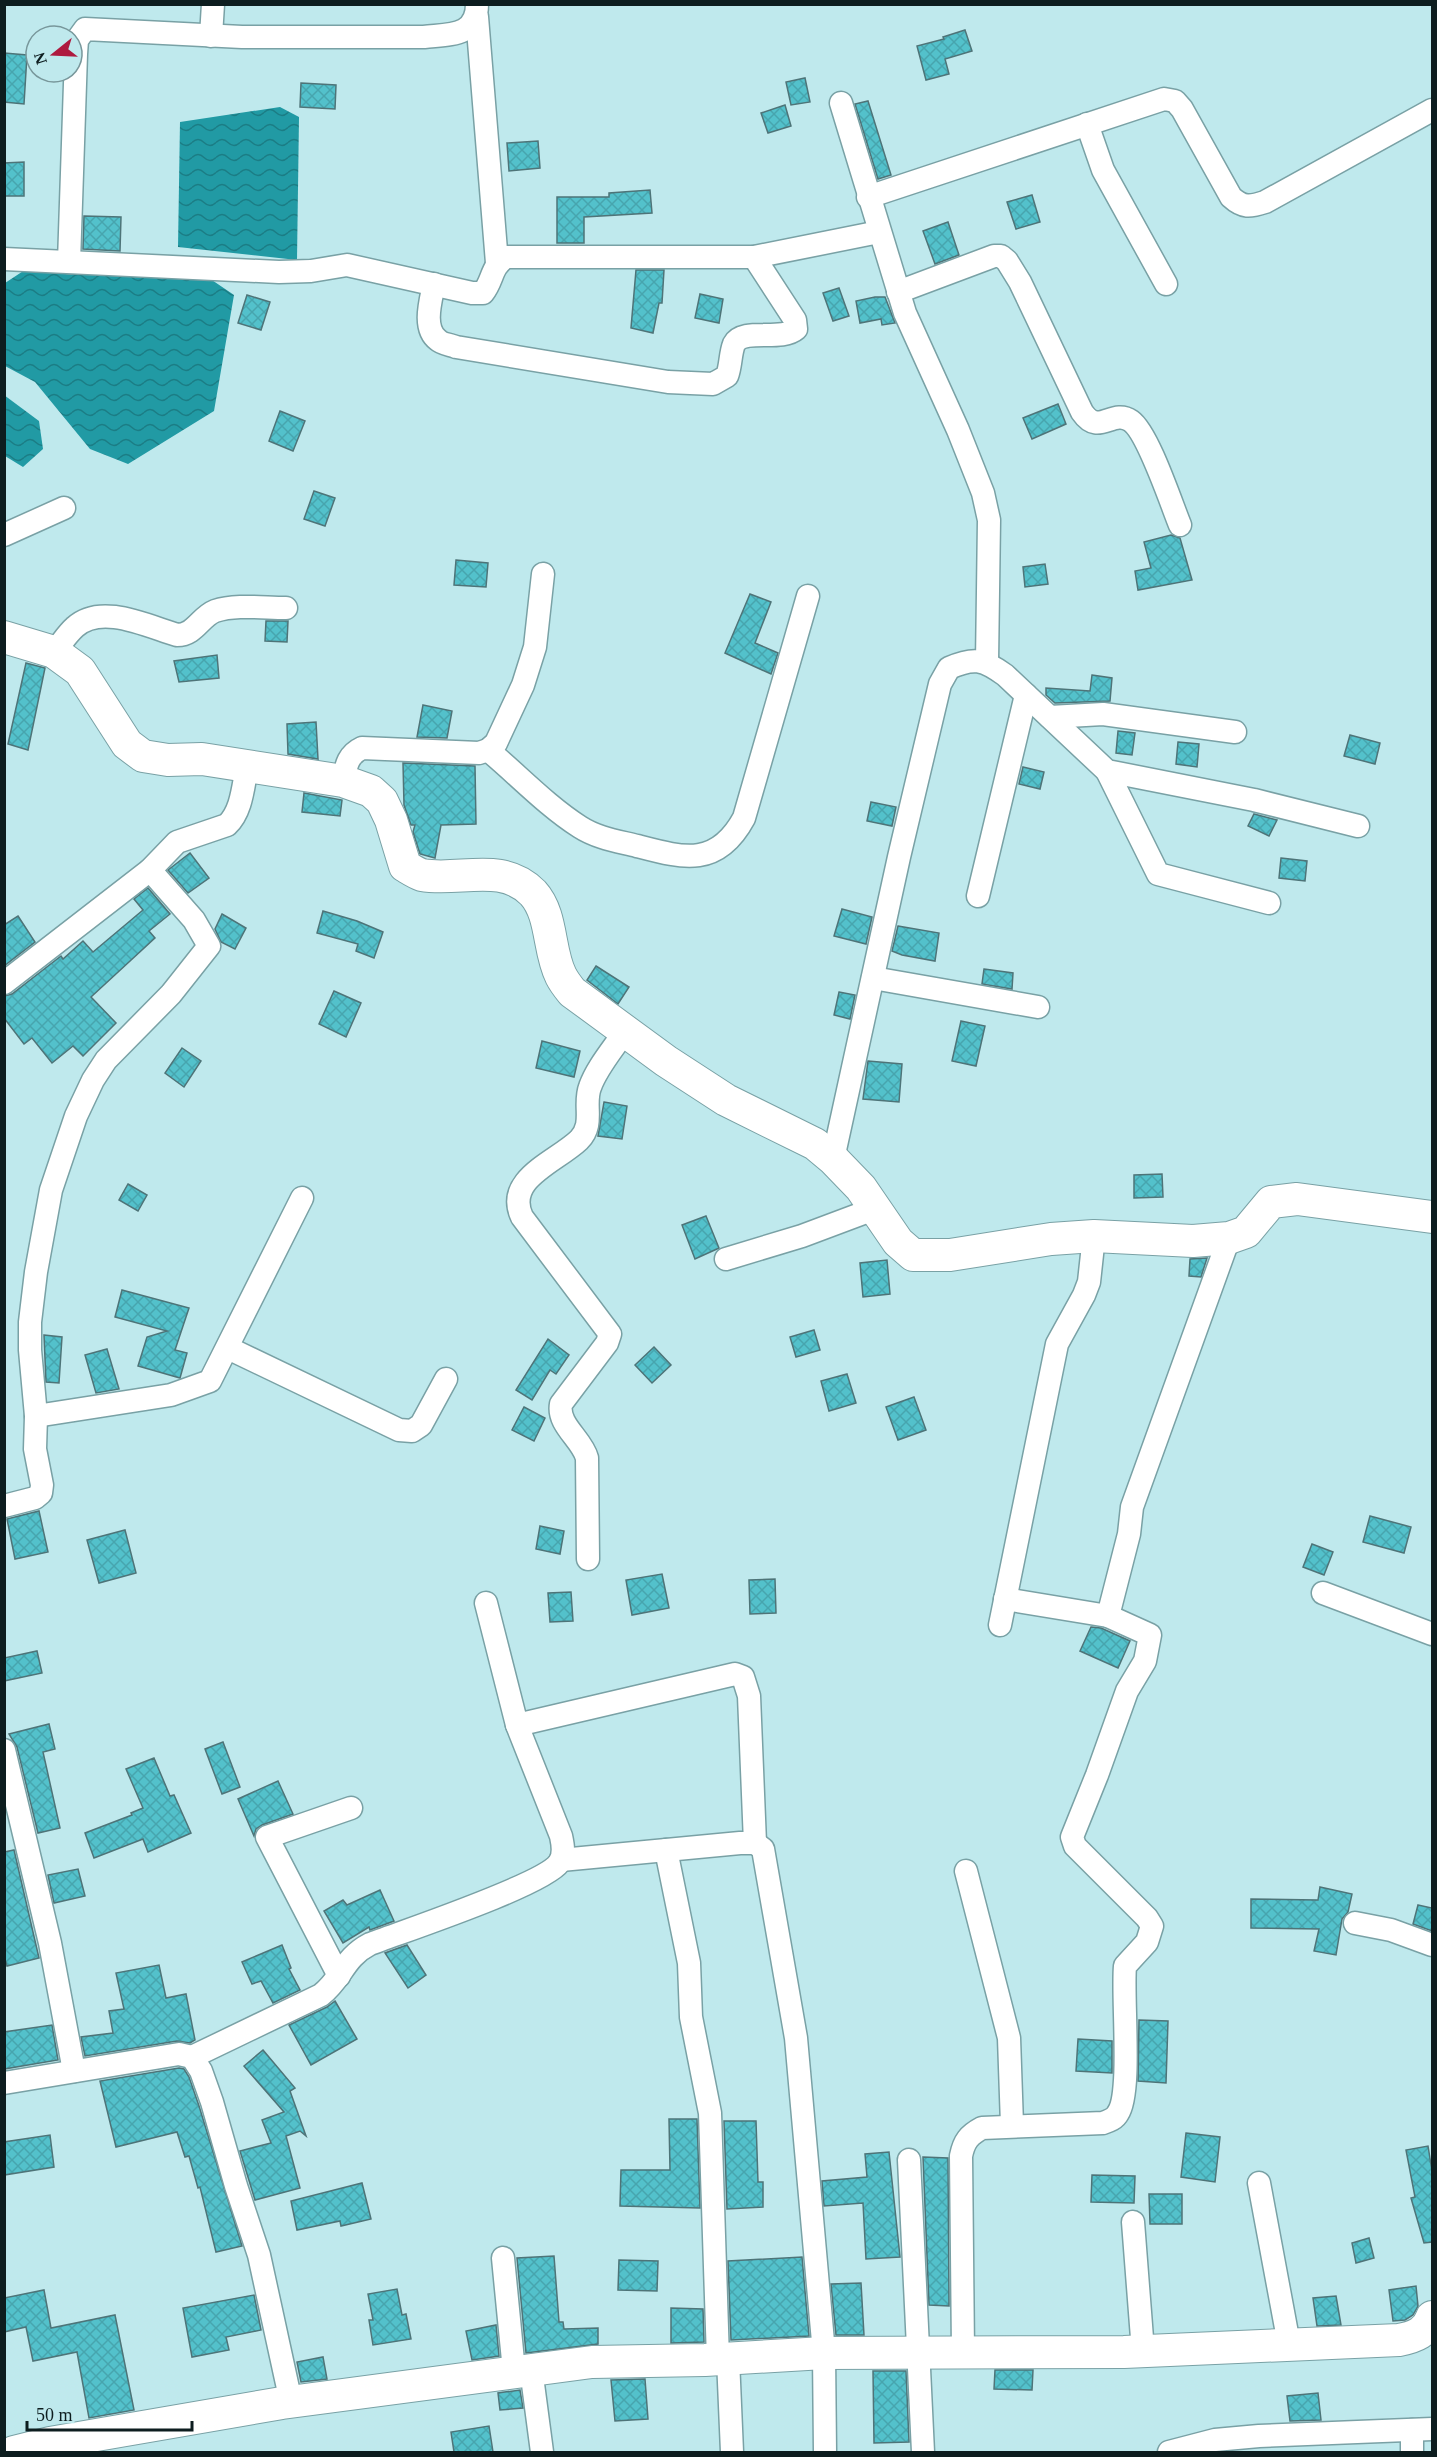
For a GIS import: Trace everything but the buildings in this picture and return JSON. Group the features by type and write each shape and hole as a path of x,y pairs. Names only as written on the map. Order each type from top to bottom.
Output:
{"street":[{"path":"211,36 213,4"},
{"path":"69,262 77,40 85,29 211,36 424,37 467,30 477,11"},
{"path":"4,259 279,272 311,271 346,265 472,293 483,293 488,287 497,263 477,11"},
{"path":"868,197 1164,99 1174,101 1182,109 1232,197 1240,205 1249,207 1265,202 1432,110"},
{"path":"841,103 905,314 958,430 987,504 989,520 987,662"},
{"path":"1087,124 1103,170 1166,284"},
{"path":"497,263 506,257 754,257 879,232"},
{"path":"898,292 994,256 1001,256 1007,261 1020,282 1088,422 1096,424 1120,418 1129,419 1136,426 1149,450 1180,525"},
{"path":"434,285 429,317 431,330 438,340 456,347 634,378 713,384 727,376 735,342 742,336 790,334 796,329 795,321 754,257"},
{"path":"4,535 64,508"},
{"path":"343,781 347,762 353,752 362,748 479,753 488,750 496,742 523,685 535,647 543,574"},
{"path":"488,750 566,816 596,836 678,857 694,858 711,854 737,831 744,818 808,596"},
{"path":"54,652 75,627 98,615 110,616 177,635 186,635 214,612 240,608 285,609"},
{"path":"4,637 54,652 80,671 127,744 143,756 168,760 202,759 343,781 371,791 382,801 391,820 405,867 419,874 435,876 489,874 513,879 532,893 542,907 561,976 572,992 726,1100 815,1144 834,1159 861,1188 898,1242 914,1255 950,1255 1051,1239 1094,1236 1193,1241 1229,1238 1246,1232 1271,1202 1297,1199 1432,1217"},
{"path":"834,1159 908,818 940,684 949,668 973,660 987,662 1107,771 1158,874 1269,903"},
{"path":"978,896 1026,695"},
{"path":"1050,717 1103,714 1235,732"},
{"path":"4,983 150,870 177,843 227,825 233,820 240,801 247,767"},
{"path":"1107,771 1254,800 1358,826"},
{"path":"4,1506 35,1498 40,1493 42,1485 35,1449 36,1416 30,1350 36,1272 51,1190 76,1116 93,1080 106,1060 171,993 209,946 194,920 150,870"},
{"path":"873,978 1038,1007"},
{"path":"588,1559 586,1458 584,1448 560,1413 561,1404 607,1343 610,1334 522,1217 517,1206 517,1197 528,1180 580,1139 588,1128 589,1088 625,1031"},
{"path":"36,1416 171,1395 210,1381 302,1198"},
{"path":"726,1259 802,1236 874,1209"},
{"path":"1000,1625 1057,1344 1084,1295 1089,1281 1094,1236"},
{"path":"1108,1616 1129,1534 1132,1507 1229,1238"},
{"path":"228,1348 399,1430 412,1431 421,1425 446,1379"},
{"path":"1323,1593 1432,1634"},
{"path":"963,2352 961,2156 963,2144 970,2135 982,2128 1103,2123 1113,2119 1122,2103 1125,2079 1125,1966 1147,1942 1152,1926 1147,1918 1075,1846 1072,1837 1127,1691 1145,1661 1150,1635 1108,1616 1005,1599"},
{"path":"4,2084 178,2054 192,2057 321,1995 332,1986 355,1952 370,1944 519,1886 553,1870 561,1860 563,1850 561,1836 518,1725 486,1604"},
{"path":"518,1725 735,1674 743,1677 749,1696 755,1843"},
{"path":"4,1750 50,1942 74,2071"},
{"path":"339,1976 267,1837 351,1808"},
{"path":"561,1860 755,1843 763,1849 796,2038 824,2353 825,2452"},
{"path":"666,1850 689,1963 691,2017 710,2113 723,2359 732,2452"},
{"path":"966,1871 1009,2038 1012,2125"},
{"path":"1355,1923 1391,1930 1432,1945"},
{"path":"192,2057 201,2071 212,2102 259,2255 291,2402"},
{"path":"909,2160 923,2452"},
{"path":"1259,2183 1289,2344"},
{"path":"1133,2222 1143,2351"},
{"path":"502,2258 523,2370 542,2452"},
{"path":"14,2452 51,2443 291,2402 592,2362 723,2359 824,2353 1143,2351 1399,2340 1416,2337 1430,2324 1432,2317"},
{"path":"1169,2452 1259,2436 1422,2429 1412,2452"}],"water":[{"path":"280,107 299,117 297,260 178,247 180,122"},
{"path":"37,262 203,274 234,295 214,411 128,464 90,449 35,382 5,366 5,283"},
{"path":"4,395 39,421 43,449 23,467 5,456"}]}
